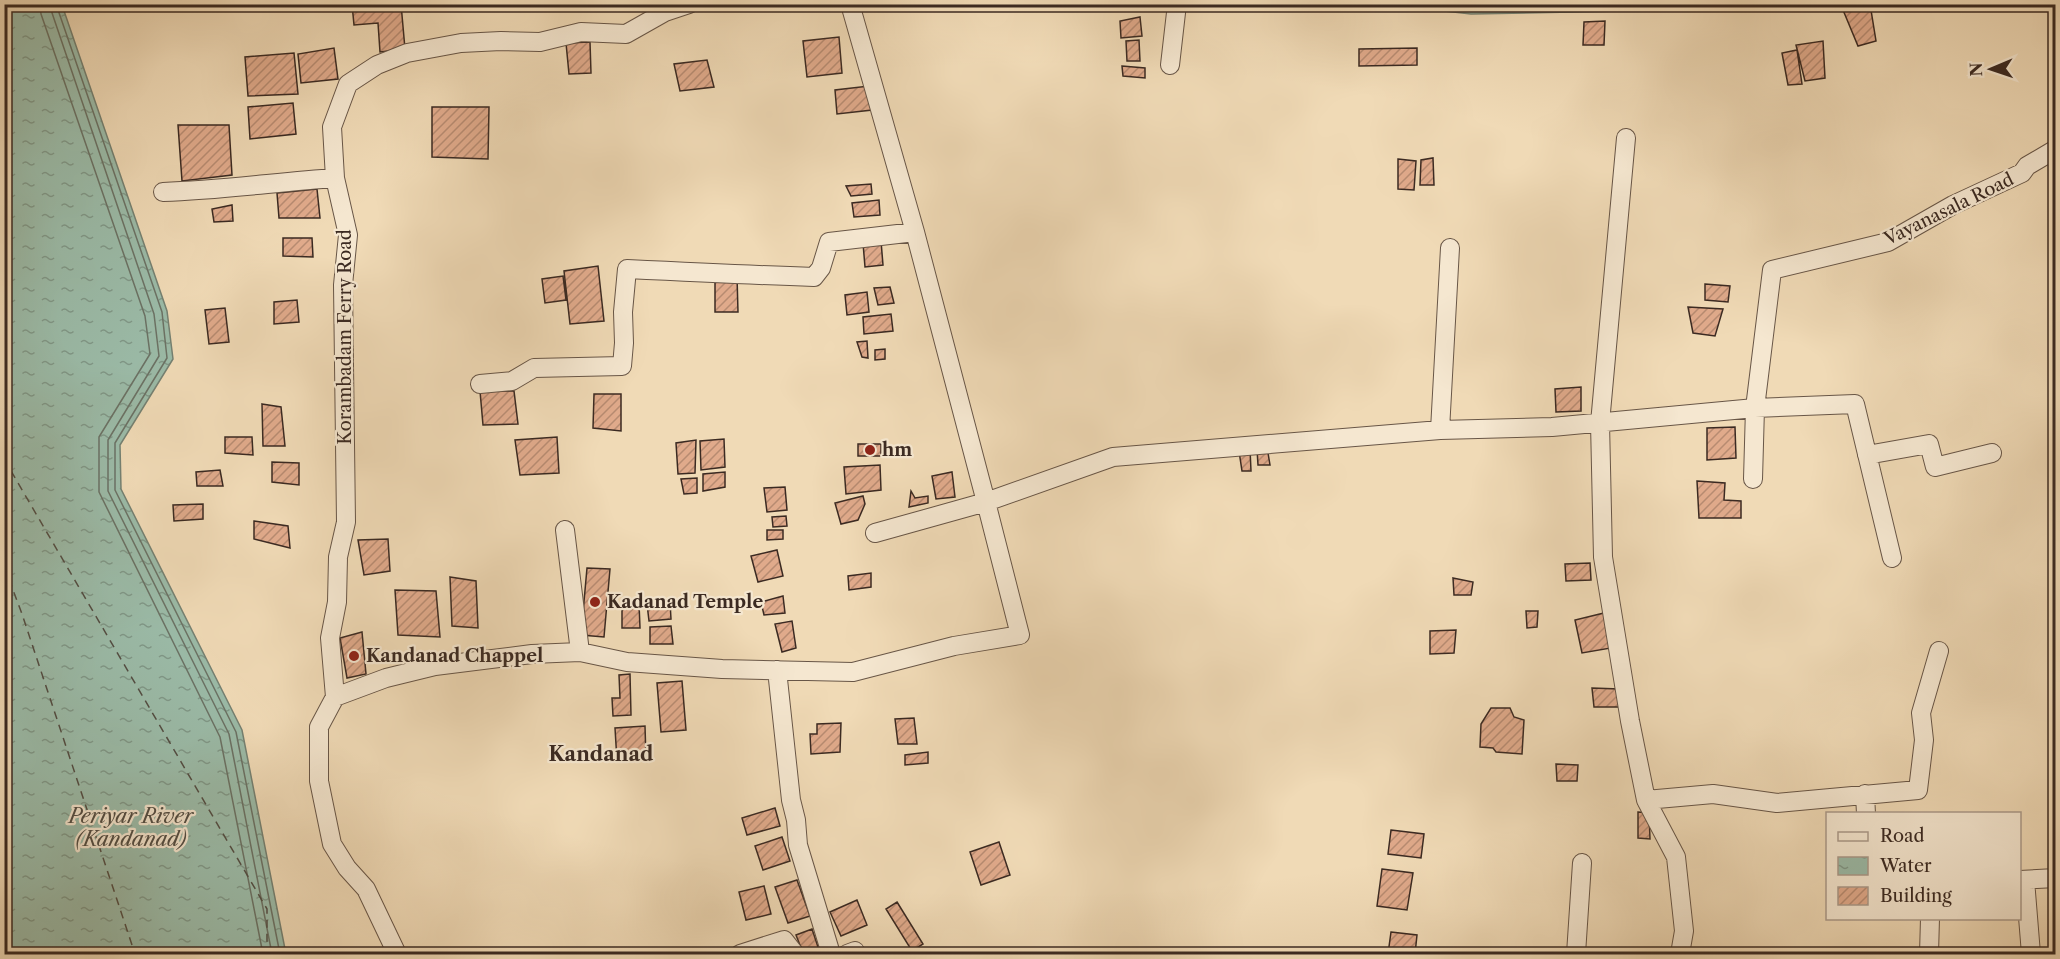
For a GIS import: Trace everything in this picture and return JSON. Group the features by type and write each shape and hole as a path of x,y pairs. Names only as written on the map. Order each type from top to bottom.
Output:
{"street":[{"name":"Korambadam Ferry Road","path":"335,697 330,638 337,602 338,557 346,522 343,285 348,236 335,178 332,127 348,84 377,65 407,53 461,43 501,40 540,42 581,32 626,34 665,12 689,4"},
{"path":"397,954 366,889 347,868 332,844 319,781 319,727 335,697 386,678 435,666 532,654 580,651 627,662 722,669 853,672 954,646 1020,635 915,232 850,4"},
{"path":"1170,64 1177,4"},
{"path":"1626,138 1600,423 1603,557 1630,721 1646,800 1676,857 1684,931 1680,954"},
{"name":"Vayanasala Road","path":"1755,408 1772,270 1888,242 1953,205 2022,173 2027,166 2055,149"},
{"path":"163,192 211,190 335,178"},
{"path":"480,384 512,381 534,368 622,366 627,269 814,277 821,268 829,242 915,232"},
{"path":"1440,430 1450,248"},
{"path":"875,533 986,502 1113,457 1440,430 1552,427 1755,408 1855,404 1892,558"},
{"path":"1754,479 1755,408"},
{"path":"1867,455 1929,444 1935,467 1992,453"},
{"path":"565,530 580,651"},
{"path":"1646,800 1713,794 1777,803 1918,790 1924,740 1921,713 1939,651"},
{"path":"777,670 798,845 831,954"},
{"path":"1865,794 1866,812"},
{"path":"1576,954 1582,863"},
{"path":"2031,954 2022,880 2055,878"},
{"path":"1929,954 1930,920"},
{"path":"740,954 784,939 795,954"}],"water":[{"name":"Periyar River (Kandanad)","path":"5,4 62,5 167,311 173,359 120,445 121,489 242,730 286,954 5,954"},
{"path":"1825,4 1818,7 1471,14 1391,5"}],"building":[{"path":"352,4 401,4 405,49 380,52 378,23 354,25"},
{"path":"1860,4 1870,4 1876,41 1858,46 1843,10"},
{"path":"1140,17 1142,36 1121,38 1120,21"},
{"path":"1605,21 1604,45 1583,45 1584,22"},
{"path":"839,37 842,73 807,77 803,41"},
{"path":"1139,40 1140,61 1127,61 1126,41"},
{"path":"1823,41 1825,78 1805,81 1796,45"},
{"path":"590,42 591,73 569,74 566,43"},
{"path":"334,48 338,79 301,83 298,54"},
{"path":"1417,48 1417,65 1359,66 1359,49"},
{"path":"1797,50 1802,84 1788,85 1782,53"},
{"path":"294,53 298,94 248,96 245,57"},
{"path":"707,60 714,87 680,91 674,64"},
{"path":"1122,66 1145,68 1145,78 1123,76"},
{"path":"869,86 872,110 837,114 835,90"},
{"path":"293,103 296,134 250,139 248,107"},
{"path":"432,107 489,107 488,159 432,157"},
{"path":"178,125 229,125 232,175 182,181"},
{"path":"1433,158 1434,185 1420,185 1421,160"},
{"path":"1398,159 1416,161 1414,190 1398,189"},
{"path":"871,184 872,194 851,196 846,186"},
{"path":"317,189 320,218 279,218 277,193"},
{"path":"879,200 880,215 854,217 852,203"},
{"path":"232,205 233,221 214,222 212,209"},
{"path":"283,238 312,238 313,257 283,256"},
{"path":"881,241 883,265 865,267 863,243"},
{"path":"598,266 604,321 570,324 564,271"},
{"path":"563,276 566,300 545,303 542,279"},
{"path":"715,276 737,276 738,312 715,312"},
{"path":"1705,284 1730,286 1728,302 1705,300"},
{"path":"890,287 894,303 878,305 874,288"},
{"path":"867,292 869,312 847,315 845,295"},
{"path":"297,300 299,322 274,324 274,302"},
{"path":"1688,307 1723,309 1715,336 1693,333"},
{"path":"225,308 229,342 209,344 205,310"},
{"path":"891,314 893,331 864,334 863,317"},
{"path":"867,341 868,358 862,357 857,342"},
{"path":"885,349 885,359 875,360 875,350"},
{"path":"1581,387 1581,411 1556,412 1555,389"},
{"path":"480,391 514,391 518,424 483,425"},
{"path":"594,394 621,394 621,431 593,428"},
{"path":"262,404 281,407 285,446 263,446"},
{"path":"1735,427 1736,458 1707,460 1707,428"},
{"path":"225,437 252,437 253,455 225,453"},
{"path":"557,437 559,473 520,475 515,440"},
{"path":"724,439 725,467 701,470 700,441"},
{"path":"696,440 695,473 678,474 676,443"},
{"name":"hm","path":"858,444 881,444 881,456 858,456"},
{"path":"1267,447 1270,465 1258,465 1257,449"},
{"path":"1250,449 1251,471 1242,471 1239,451"},
{"path":"272,462 299,463 299,485 272,482"},
{"path":"880,465 881,490 846,494 844,467"},
{"path":"220,470 223,486 197,486 196,472"},
{"path":"725,472 725,487 703,491 703,474"},
{"path":"952,472 955,497 936,499 932,476"},
{"path":"697,478 697,493 684,494 681,479"},
{"path":"1697,481 1725,483 1724,500 1741,501 1741,518 1699,518"},
{"path":"785,487 787,510 767,512 764,488"},
{"path":"911,491 915,498 928,496 928,503 909,507"},
{"path":"863,496 865,504 858,520 841,524 835,503"},
{"path":"203,504 203,519 174,521 173,505"},
{"path":"786,516 787,526 773,527 772,517"},
{"path":"254,521 288,526 290,548 254,539"},
{"path":"767,530 783,530 783,539 767,540"},
{"path":"388,539 390,571 364,575 358,540"},
{"path":"777,550 783,576 758,582 751,556"},
{"path":"1590,563 1591,580 1566,581 1565,564"},
{"name":"Kadanad Temple","path":"587,568 610,569 604,637 581,635"},
{"path":"871,573 871,587 849,590 848,576"},
{"path":"450,577 476,581 478,628 452,626"},
{"path":"1453,578 1473,582 1471,595 1454,595"},
{"path":"395,590 436,591 440,637 398,635"},
{"path":"783,596 785,613 764,615 761,602"},
{"path":"670,602 671,619 649,621 647,604"},
{"path":"639,603 640,628 622,628 622,604"},
{"path":"1526,611 1538,611 1537,627 1527,628"},
{"path":"1604,613 1611,648 1582,653 1575,620"},
{"path":"792,621 796,648 782,652 775,624"},
{"path":"671,626 673,644 650,644 650,627"},
{"path":"1456,630 1454,653 1430,654 1430,631"},
{"name":"Kandanad Chappel","path":"362,632 366,674 347,678 340,638"},
{"path":"630,674 631,715 613,716 612,698 620,698 619,675"},
{"path":"682,681 686,730 661,732 657,683"},
{"path":"1592,688 1619,689 1621,707 1594,707"},
{"path":"1491,708 1510,708 1514,717 1524,720 1522,754 1496,752 1493,748 1480,747 1481,724"},
{"path":"914,718 917,744 898,744 895,719"},
{"path":"841,723 840,752 811,754 810,734 817,734 817,724"},
{"path":"645,726 646,759 617,761 615,728"},
{"path":"928,752 928,763 905,765 905,755"},
{"path":"1556,764 1578,765 1577,781 1557,781"},
{"path":"775,808 780,826 747,835 742,818"},
{"path":"1638,812 1649,813 1650,839 1638,838"},
{"path":"1391,830 1424,834 1421,858 1388,854"},
{"path":"782,837 790,861 763,870 755,846"},
{"path":"999,842 1010,875 981,885 970,852"},
{"path":"1382,869 1413,873 1407,910 1377,906"},
{"path":"797,880 810,916 788,923 775,887"},
{"path":"764,886 771,914 746,920 739,892"},
{"path":"857,900 867,925 841,936 830,912"},
{"path":"897,902 923,944 912,951 886,909"},
{"path":"812,929 818,947 803,953 796,935"},
{"path":"1391,932 1417,935 1415,954 1388,954"}],"ferry route":[{"path":"4,459 267,909 267,954"},
{"path":"4,566 135,954"}],"place":[{"name":"hm","path":"870,450"},
{"name":"Kadanad Temple","path":"595,602"},
{"name":"Kandanad Chappel","path":"354,656"}],"district":[{"name":"Kandanad","path":"601,754"}]}
